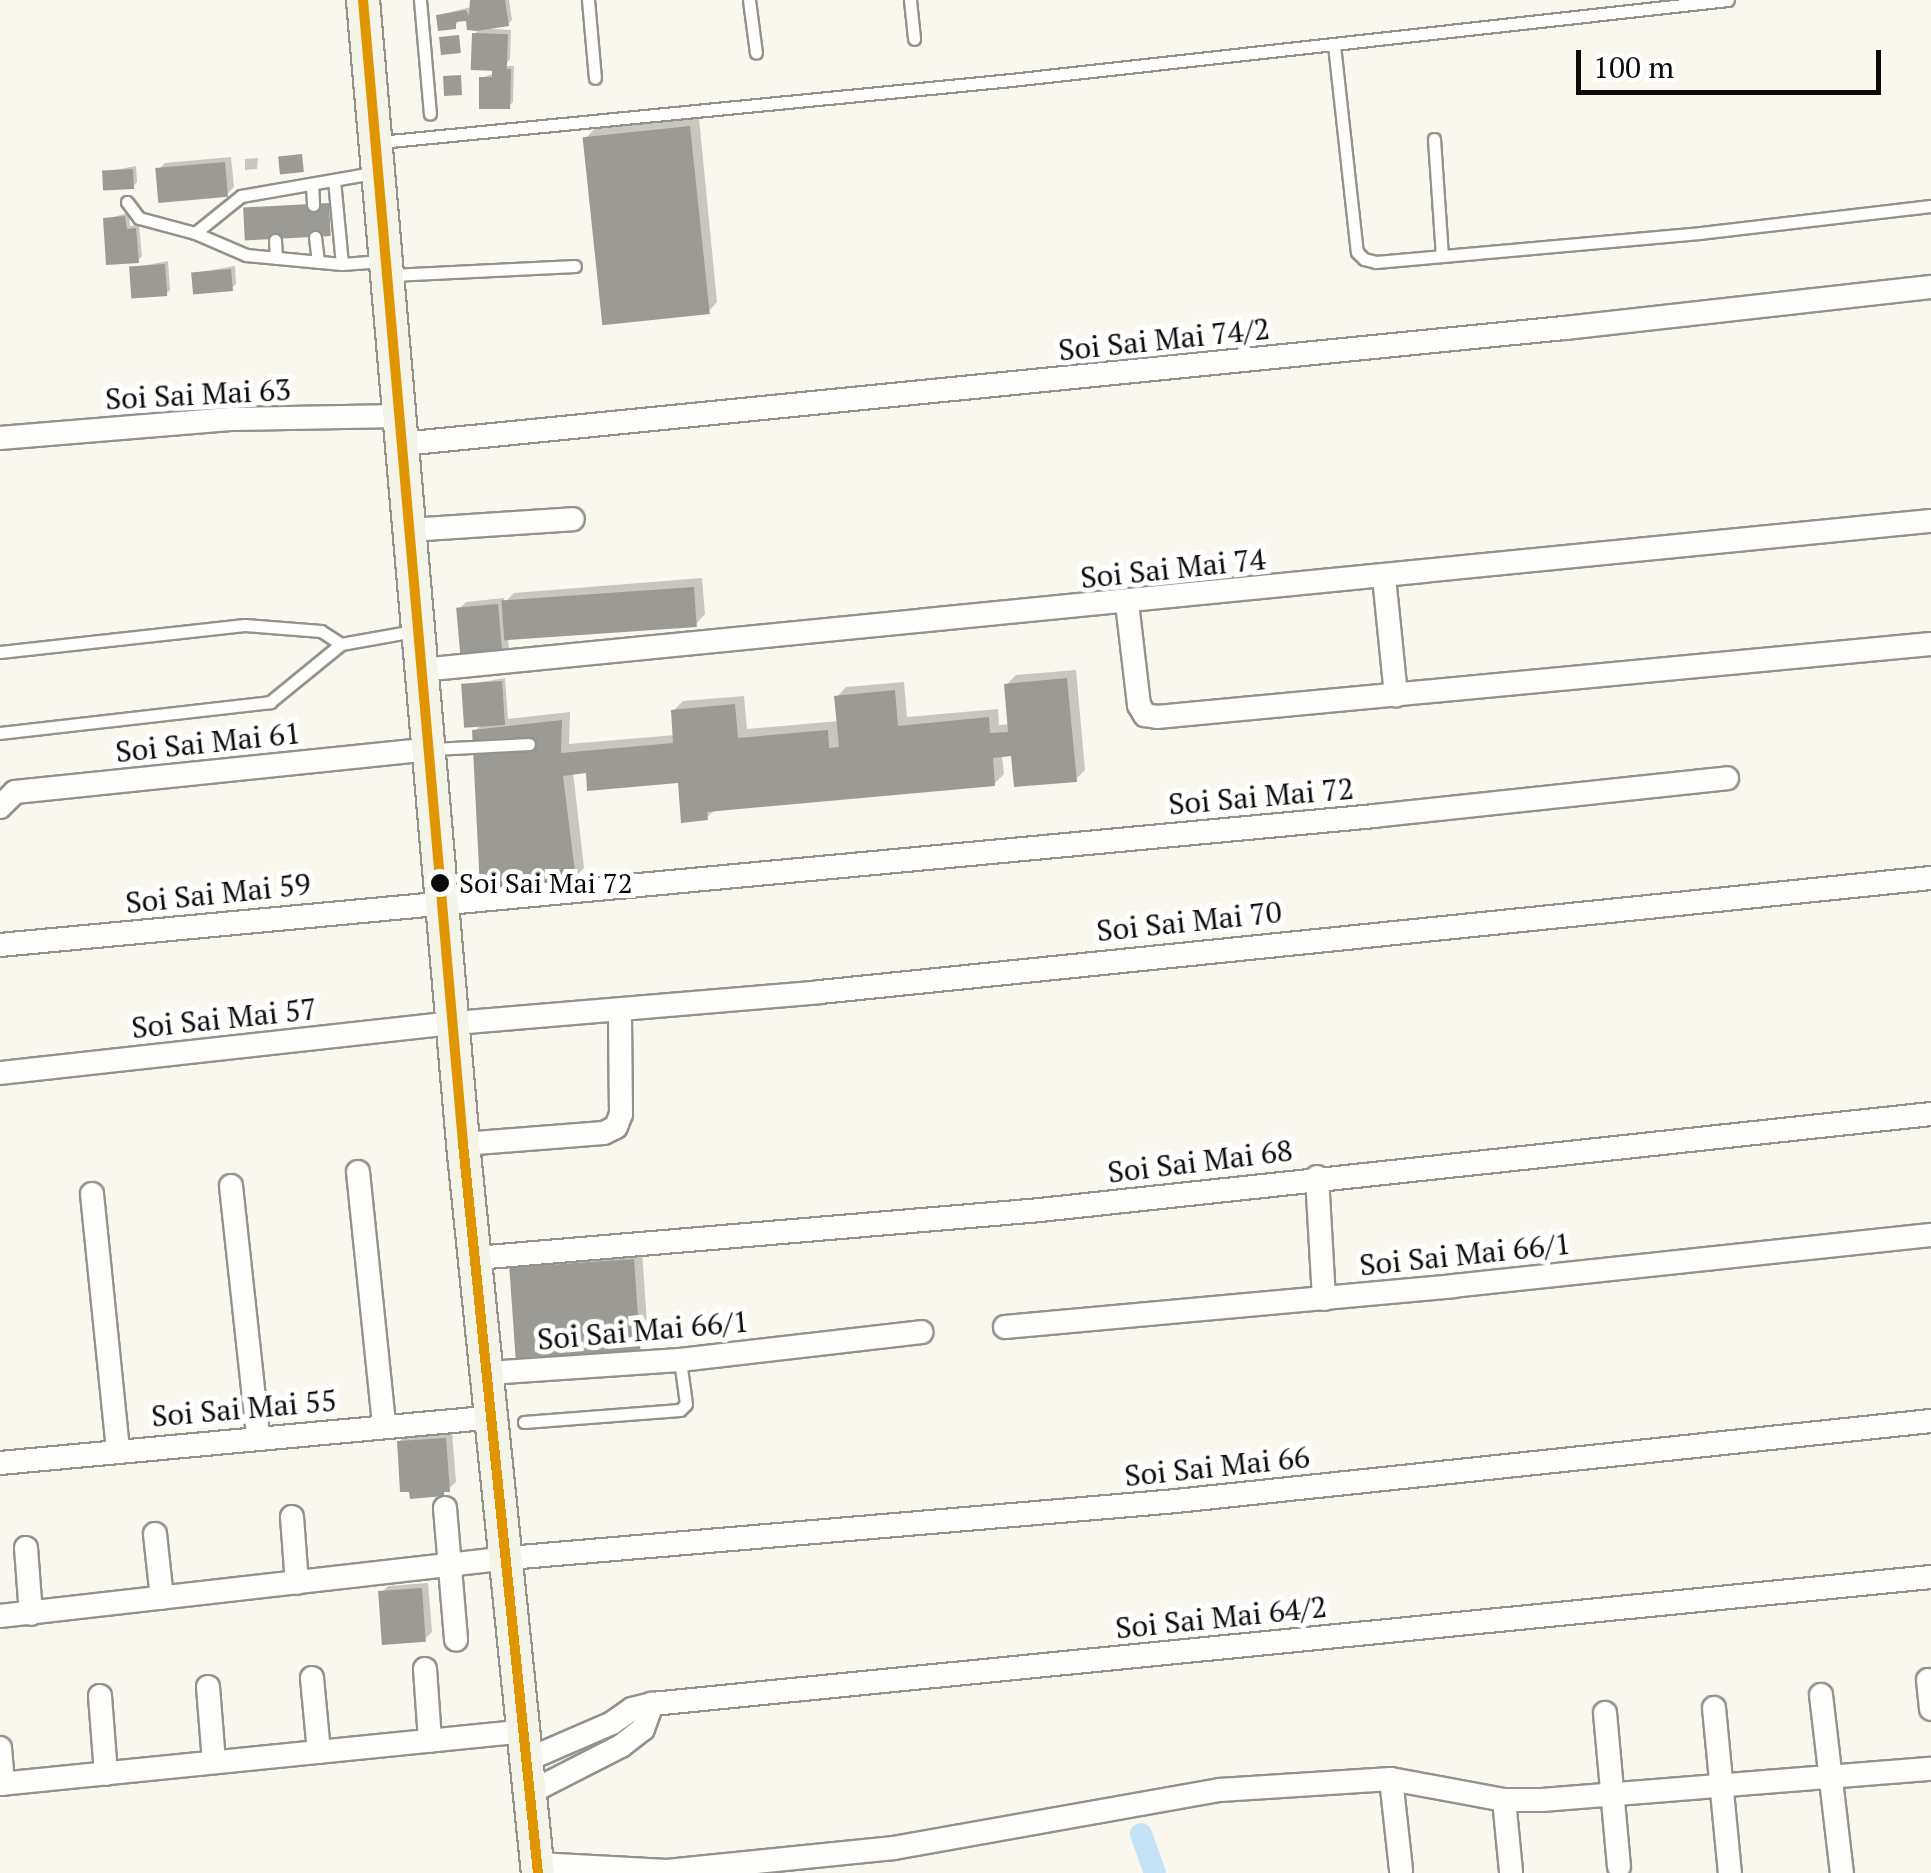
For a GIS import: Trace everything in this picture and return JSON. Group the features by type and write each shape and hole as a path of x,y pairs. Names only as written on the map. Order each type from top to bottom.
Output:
{"main road":[{"path":"364,0 464,1144 488,1373 509,1419 509,1558 538,1868"}],"street":[{"name":"Soi Sai Mai 74/2","path":"401,430 1371,348 1931,287"},
{"name":"Soi Sai Mai 63","path":"0,438 232,419 401,430"},
{"path":"410,530 574,519"},
{"name":"Soi Sai Mai 74","path":"421,670 1384,578 1931,520"},
{"path":"1384,578 1396,696"},
{"path":"1127,603 1139,705 1145,715 1396,696 1931,644"},
{"name":"Soi Sai Mai 61","path":"0,807 15,792 428,749"},
{"name":"Soi Sai Mai 72","path":"442,900 1374,816 1727,778"},
{"name":"Soi Sai Mai 70","path":"454,1024 620,1011 1931,878"},
{"name":"Soi Sai Mai 59","path":"0,945 442,900"},
{"path":"464,1144 604,1133 616,1127 622,1114 620,1011"},
{"name":"Soi Sai Mai 57","path":"0,1073 454,1024"},
{"name":"Soi Sai Mai 68","path":"476,1258 1040,1210 1931,1114"},
{"path":"358,1172 384,1425"},
{"path":"1317,1178 1324,1299"},
{"path":"232,1186 258,1436"},
{"path":"92,1194 118,1450"},
{"name":"Soi Sai Mai 66/1","path":"1005,1327 1324,1299 1931,1236"},
{"name":"Soi Sai Mai 66/1","path":"488,1373 680,1360 921,1332"},
{"name":"Soi Sai Mai 55","path":"0,1462 384,1425 509,1419"},
{"name":"Soi Sai Mai 66","path":"0,1616 509,1558 1176,1501 1931,1422"},
{"path":"446,1508 456,1640"},
{"path":"292,1517 297,1582"},
{"path":"155,1534 162,1598"},
{"path":"26,1548 31,1614"},
{"name":"Soi Sai Mai 64/2","path":"2,1784 430,1741 528,1745 612,1724 632,1709 652,1704 1931,1578"},
{"path":"425,1668 430,1741"},
{"path":"312,1678 319,1752"},
{"path":"1928,1680 1931,1709"},
{"path":"208,1687 214,1762"},
{"path":"1821,1695 1842,1873"},
{"path":"100,1696 106,1774"},
{"path":"531,1792 622,1746 643,1729 652,1704"},
{"path":"1714,1708 1730,1873"},
{"path":"1605,1713 1619,1866"},
{"path":"0,1748 2,1784"},
{"path":"538,1868 665,1872 894,1848 1220,1790 1391,1779 1504,1800 1610,1796 1931,1769"},
{"path":"1391,1779 1401,1870"},
{"path":"1504,1800 1511,1872"},
{"path":"894,1848 896,1873"}],"lane":[{"path":"420,0 430,114"},
{"path":"588,0 595,78"},
{"path":"750,0 756,52"},
{"path":"910,0 914,39"},
{"path":"195,233 240,196 334,180 378,158 1728,0"},
{"path":"1334,45 1357,252 1376,262 1700,233 1931,206"},
{"path":"1434,139 1442,256"},
{"path":"334,180 342,264"},
{"path":"312,184 313,204"},
{"path":"271,191 273,208"},
{"path":"126,202 139,218 195,233 246,255 387,268 574,266"},
{"path":"315,237 318,262"},
{"path":"275,240 276,258"},
{"path":"0,652 245,625 321,631 342,644"},
{"path":"0,733 270,702 342,644 418,630"},
{"path":"428,749 530,744"},
{"path":"509,1419 684,1409 680,1360"}],"building":[{"path":"470,0 505,0 509,26 467,30 466,21 456,22 456,29 438,31 436,15 466,10 469,16"},
{"path":"472,33 508,34 507,71 471,70"},
{"path":"459,35 461,53 441,55 439,37"},
{"path":"492,69 511,69 510,109 479,109 479,77 492,77"},
{"path":"461,75 462,95 444,96 443,76"},
{"path":"690,126 710,314 602,325 583,137"},
{"path":"302,154 304,172 280,174 278,157"},
{"path":"225,162 228,197 158,203 155,168"},
{"path":"133,169 134,189 103,191 102,171"},
{"path":"329,203 331,236 245,240 243,208"},
{"path":"125,216 127,229 136,228 139,263 106,265 103,218"},
{"path":"165,264 167,296 131,298 129,267"},
{"path":"231,269 233,291 193,294 191,272"},
{"path":"694,587 697,627 504,640 501,600"},
{"path":"498,604 503,658 461,661 456,608"},
{"path":"1067,678 1077,782 1014,787 1011,756 993,758 995,786 707,812 708,820 681,823 678,783 587,791 586,773 563,776 576,880 480,888 472,730 562,720 561,753 673,743 671,710 735,704 738,738 828,730 829,748 839,747 834,696 895,690 898,726 989,717 990,733 1008,732 1004,684"},
{"path":"502,681 505,725 464,728 461,684"},
{"path":"634,1259 640,1350 516,1358 509,1268"},
{"path":"446,1438 450,1492 410,1499 409,1492 400,1492 397,1441"},
{"path":"422,1588 426,1642 382,1645 378,1591"}],"waterway":[{"path":"1141,1834 1155,1873"}],"transit line":[{"path":"363,0 463,1144 538,1873"}],"place":[{"name":"Soi Sai Mai 72","path":"440,883"}]}
